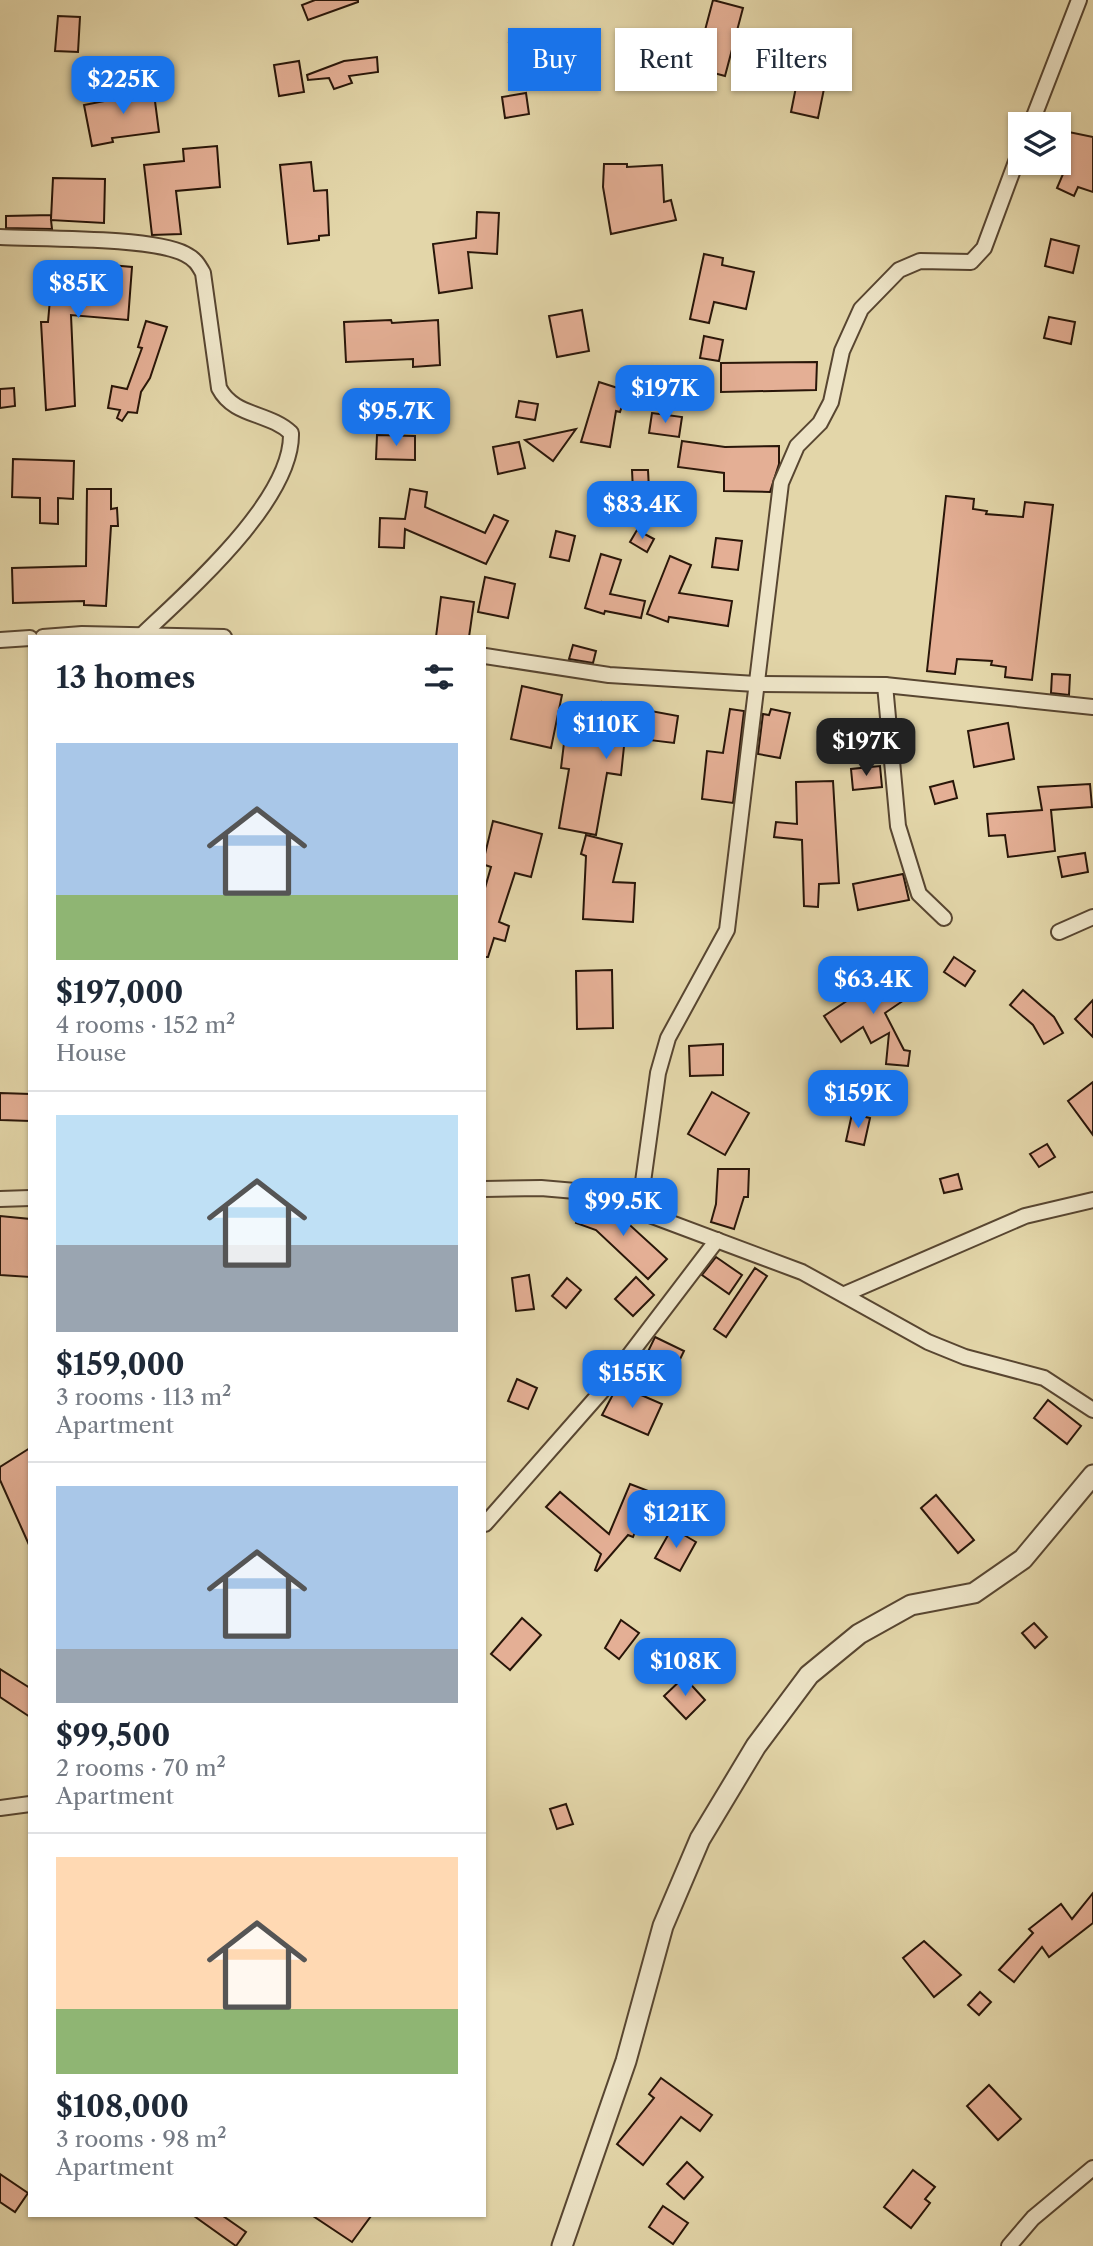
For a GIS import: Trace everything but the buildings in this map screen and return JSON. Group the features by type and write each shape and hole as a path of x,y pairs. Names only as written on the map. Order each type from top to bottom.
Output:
{"street":[{"path":"1036,112 1079,0"},
{"path":"639,1211 658,1073 668,1038 727,930 781,483 797,446 820,423 831,402 842,351 861,309 899,270 920,261 971,262 984,248 1011,175"},
{"path":"0,237 138,244 183,252 196,260 203,273 219,388 225,399 240,410 281,424 290,433 291,449 251,523 226,555 142,635"},
{"path":"0,640 28,638"},
{"path":"486,656 609,675 757,684 885,685 1093,707"},
{"path":"885,685 898,826 919,894 944,918"},
{"path":"1059,932 1093,917"},
{"path":"486,1189 541,1188 587,1192 802,1272 928,1342 965,1357 1044,1378 1093,1410"},
{"path":"0,1199 28,1198"},
{"path":"845,1294 1025,1216 1093,1200"},
{"path":"486,1523 602,1391 718,1240"},
{"path":"562,2246 626,2061 663,1926 700,1839 756,1746 810,1675 859,1634 911,1605 974,1593 1023,1559 1093,1475"},
{"path":"0,1808 28,1804"},
{"path":"1009,2246 1033,2218 1093,2168"}]}
